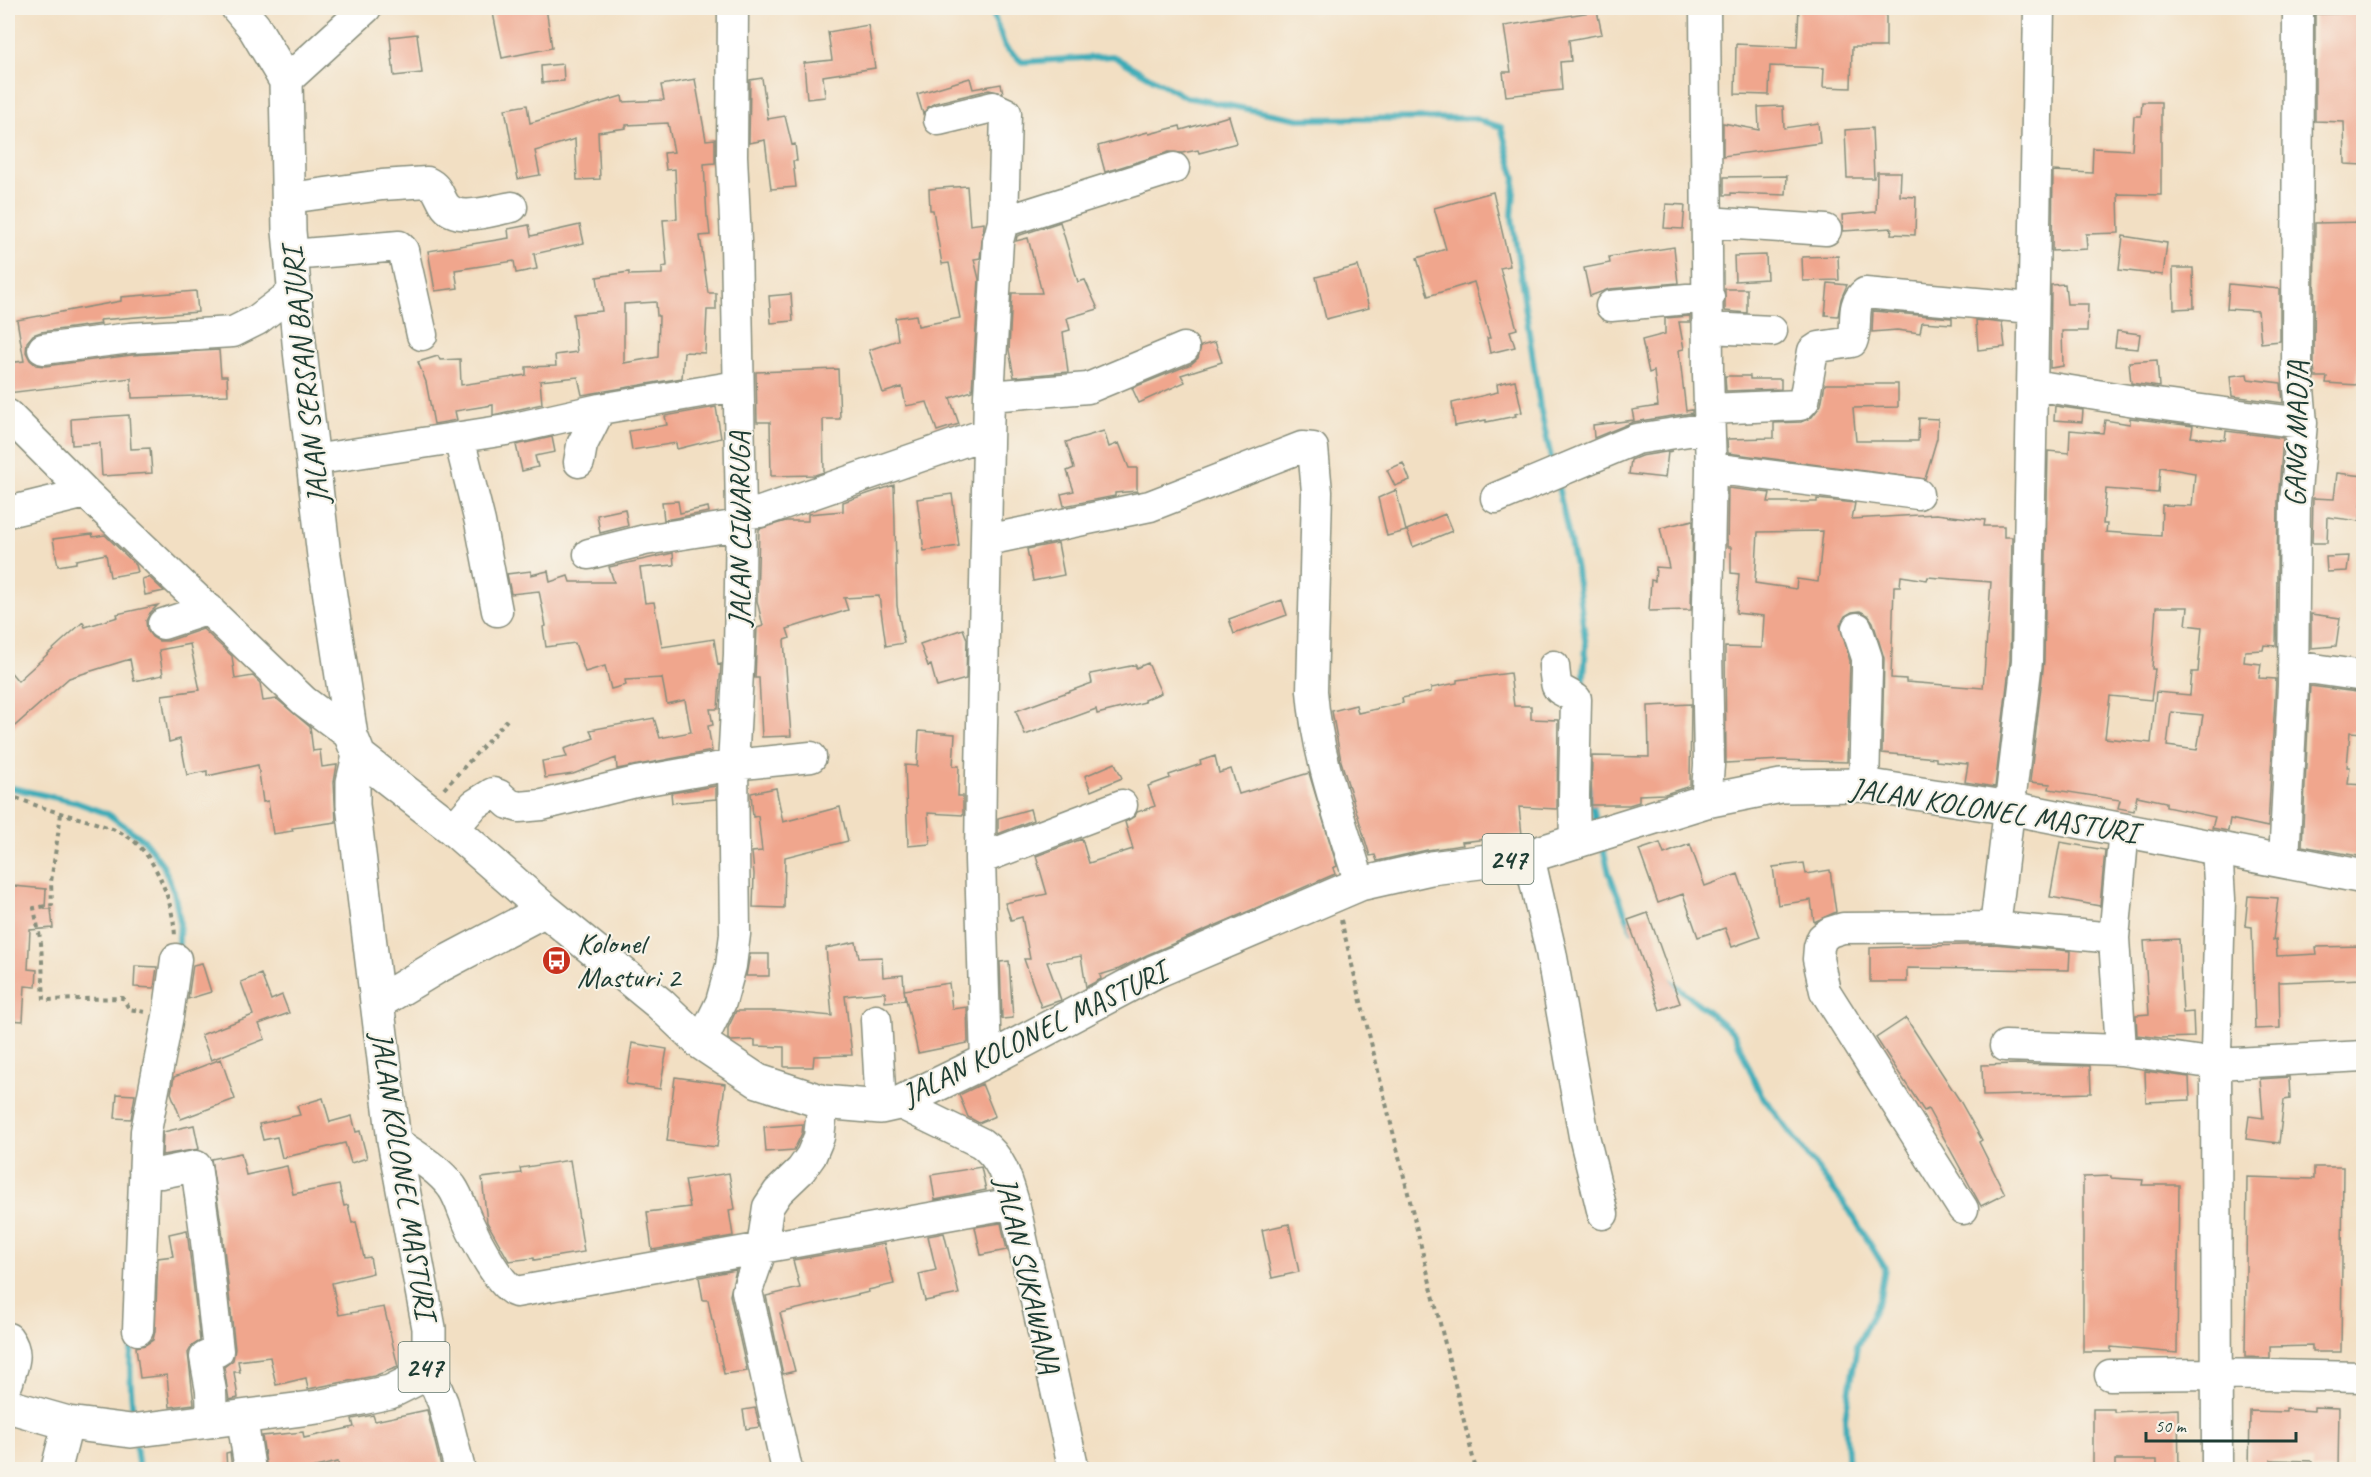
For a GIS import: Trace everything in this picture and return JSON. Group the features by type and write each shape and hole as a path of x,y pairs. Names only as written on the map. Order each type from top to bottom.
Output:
{"main road":[{"name":"JALAN SERSAN BAJURI","path":"238,8 254,27 286,81 294,291 324,556 355,746 353,798 377,1003"},
{"path":"355,746 545,910"},
{"name":"JALAN KOLONEL MASTURI","path":"8,1406 68,1423 131,1431 318,1407 390,1392 417,1379 429,1352 429,1328 394,1141 377,1003 435,968 545,910 660,1004 701,1043 758,1081 823,1102 890,1105 986,1061 1154,972 1348,889 1431,868 1529,856 1706,801 1780,786 1864,785 2010,808 2364,877"}],"street":[{"path":"286,81 366,8"},
{"name":"JALAN CIWARUGA","path":"701,1043 721,1002 731,966 735,934 733,765 739,654 740,519 736,242 732,156 733,8"},
{"path":"1705,8 1711,468 1707,650 1709,765 1706,801"},
{"path":"1995,927 2027,662 2039,8"},
{"name":"GANG MADJA","path":"2284,860 2293,666 2295,502 2302,423 2297,366 2298,8"},
{"path":"939,120 993,107 1006,113 1004,222 998,241 996,267 988,433 980,859 986,1061"},
{"path":"1004,222 1173,168"},
{"path":"290,198 382,185 427,182 438,190 444,205 452,213 462,215 512,207"},
{"path":"1707,222 1827,230"},
{"path":"291,255 399,246 403,250 422,334"},
{"path":"44,350 130,338 233,332 257,320 294,291"},
{"path":"1496,498 1635,439 1709,418 1800,405 1804,401 1813,351 1820,347 1852,342 1855,310 1860,296 1865,292 2032,308"},
{"path":"1611,306 1709,297"},
{"path":"1709,328 1772,331"},
{"path":"989,396 1088,388 1184,348"},
{"path":"2033,385 2302,423"},
{"path":"313,460 459,438 600,409 737,386"},
{"path":"579,462 582,445 600,409"},
{"path":"8,415 86,493 304,701 355,746"},
{"path":"589,554 740,519 988,433"},
{"path":"459,438 480,522 497,611"},
{"path":"987,540 1150,506 1302,447 1313,448 1317,492 1313,642 1314,712 1348,889"},
{"path":"1711,468 1918,494"},
{"path":"8,512 86,493"},
{"path":"163,624 209,609"},
{"path":"1857,628 1867,658 1868,671 1864,785"},
{"path":"1554,666 1556,687 1576,699 1575,843"},
{"path":"2293,666 2364,676"},
{"path":"453,829 474,805 493,793 509,804 519,807 542,805 636,782 733,765 811,757"},
{"path":"980,859 1122,805"},
{"path":"2121,1050 2114,938 2124,829"},
{"path":"2217,848 2220,899 2216,1064 2217,1470"},
{"path":"1529,856 1551,952 1584,1136 1603,1214"},
{"path":"1963,1209 1825,991 1818,959 1822,938 1830,932 1843,928 1995,927 2114,938"},
{"path":"138,1330 146,1131 168,1016 176,959"},
{"path":"876,1020 880,1068 890,1105"},
{"path":"2005,1046 2121,1050 2216,1064 2364,1056"},
{"path":"787,1470 747,1291 762,1248 768,1208 778,1192 801,1170 811,1155 819,1137 823,1102"},
{"name":"JALAN SUKAWANA","path":"890,1105 954,1128 990,1149 1002,1166 1014,1203 1074,1470"},
{"path":"394,1141 438,1173 453,1188 474,1233 496,1271 511,1290 520,1291 1014,1203"},
{"path":"146,1171 161,1173 196,1166 218,1351 204,1357 211,1390 250,1470"},
{"path":"8,1338 15,1347 15,1357 8,1382"},
{"path":"426,1363 443,1403 460,1470"},
{"path":"2110,1375 2215,1374 2363,1377"},
{"path":"56,1470 68,1423"}],"path":[{"path":"427,807 507,720"},
{"path":"8,795 61,814 91,820 133,840 158,872 175,922 176,959"},
{"path":"61,814 51,882 52,905 34,908 41,943 44,1000 123,998 129,1009 168,1016"},
{"path":"1348,889 1476,1470"}],"building":[{"path":"492,8 546,8 552,48 502,58"},
{"path":"1799,8 1886,8 1886,47 1852,47 1851,88 1823,87 1824,68 1770,66 1769,95 1735,94 1736,44 1797,47"},
{"path":"1597,11 1602,34 1569,40 1571,61 1560,62 1562,90 1506,96 1503,72 1511,72 1504,26"},
{"path":"2359,13 2360,86 2364,86 2364,165 2345,164 2344,122 2315,121 2315,14"},
{"path":"868,25 875,68 823,76 825,97 807,99 804,63 832,60 828,32"},
{"path":"417,34 422,73 394,76 390,37"},
{"path":"563,64 564,81 542,83 541,66"},
{"path":"762,78 768,119 785,116 792,145 795,144 797,161 793,161 796,187 771,189 765,140 749,143 750,80"},
{"path":"970,78 973,89 1001,84 1003,93 989,90 935,103 923,114 917,94"},
{"path":"695,79 706,140 715,139 715,163 704,164 710,235 700,236 708,293 716,293 716,310 707,310 705,353 684,352 682,378 582,395 578,377 540,381 542,404 493,415 493,405 455,411 457,420 434,424 426,382 418,362 438,356 440,360 460,359 461,385 526,375 526,367 556,366 555,355 577,352 573,314 602,311 597,277 629,272 629,275 662,274 662,267 667,266 663,220 677,219 675,169 666,170 664,153 674,152 668,123 626,125 626,128 598,132 600,179 577,180 575,139 535,151 540,175 518,179 505,109 527,105 530,123 622,96 623,102 664,100 661,85","holes":["656,302 657,316 659,316 658,357 624,363 624,304"]},
{"path":"2142,102 2161,102 2161,195 2118,194 2119,233 2086,234 2087,249 2052,251 2053,171 2092,173 2093,148 2132,150 2134,116 2141,116"},
{"path":"1783,106 1784,128 1818,123 1820,143 1723,156 1723,123 1759,130 1758,107"},
{"path":"1229,116 1237,143 1199,153 1198,150 1182,153 1169,152 1105,172 1098,146 1148,132 1149,134 1180,126 1181,130"},
{"path":"1872,128 1874,178 1847,178 1845,130"},
{"path":"1877,172 1901,172 1900,196 1916,197 1915,235 1891,234 1892,228 1843,231 1842,215 1876,212"},
{"path":"1787,176 1786,195 1731,193 1731,195 1724,195 1724,177"},
{"path":"967,186 970,225 984,223 980,258 974,259 979,279 972,391 950,398 959,424 937,431 927,402 906,406 902,387 883,393 869,350 898,340 895,318 916,315 918,326 960,318 949,263 942,264 933,210 930,210 929,189"},
{"path":"1493,192 1510,266 1500,268 1517,329 1510,331 1515,347 1490,353 1487,338 1490,338 1474,282 1428,296 1417,258 1446,249 1434,208"},
{"path":"1666,204 1685,205 1683,229 1664,228"},
{"path":"1060,222 1078,282 1085,280 1098,309 1067,318 1070,330 1063,332 1068,372 1014,377 1009,350 1012,293 1042,293 1028,238 1016,241 1017,236"},
{"path":"2364,222 2364,344 2363,353 2360,352 2357,385 2326,383 2327,377 2315,377 2314,365 2315,223"},
{"path":"529,225 531,236 580,225 584,243 534,254 537,269 516,273 514,261 455,270 458,288 435,291 428,251 509,238 508,229"},
{"path":"2123,236 2167,243 2163,275 2119,270"},
{"path":"1674,247 1678,283 1609,289 1590,296 1584,268 1610,263 1609,257"},
{"path":"1766,255 1767,279 1735,281 1734,256"},
{"path":"1838,256 1839,280 1803,281 1802,257"},
{"path":"1358,266 1369,308 1326,319 1316,277"},
{"path":"2173,268 2193,268 2194,308 2174,309"},
{"path":"1828,283 1847,285 1841,299 1838,316 1825,315"},
{"path":"2065,284 2067,304 2088,304 2087,331 2062,331 2063,366 2050,368 2051,285"},
{"path":"2229,284 2280,289 2280,341 2261,343 2258,311 2227,309"},
{"path":"1725,289 1747,289 1747,313 1725,311"},
{"path":"196,291 198,312 100,320 101,324 41,332 33,335 27,342 26,352 36,365 45,366 132,355 219,350 221,376 227,376 228,395 132,398 131,378 8,393 8,363 24,361 17,320 121,301 121,297"},
{"path":"791,294 793,321 771,323 769,296"},
{"path":"1873,311 1952,318 1952,324 1922,322 1920,333 1897,330 1872,332"},
{"path":"1690,316 1690,322 1679,322 1684,349 1679,350 1686,411 1692,410 1692,413 1633,422 1594,438 1593,425 1634,420 1632,410 1658,406 1654,371 1649,373 1642,340 1665,334 1665,318"},
{"path":"1976,320 2002,323 2005,347 1978,350"},
{"path":"2117,331 2140,334 2138,349 2115,347"},
{"path":"1215,342 1222,362 1181,375 1185,382 1139,403 1132,388 1191,364 1198,358 1201,346"},
{"path":"2157,360 2159,387 2131,383 2129,362"},
{"path":"838,369 840,419 823,419 824,472 815,475 771,476 770,422 757,422 756,372"},
{"path":"2247,374 2248,379 2281,383 2283,403 2232,396 2230,376"},
{"path":"1725,376 1781,379 1781,389 1726,391"},
{"path":"1515,380 1522,412 1515,414 1516,416 1455,426 1452,403 1498,392 1497,384"},
{"path":"1825,384 1898,384 1898,407 1853,408 1856,441 1918,441 1919,418 1938,419 1937,438 1925,479 1728,453 1727,439 1774,438 1774,423 1801,422 1812,417 1821,405"},
{"path":"2055,406 2083,410 2082,422 2054,420"},
{"path":"716,407 721,438 677,449 676,443 632,450 629,431 667,425 665,416"},
{"path":"129,415 131,449 150,448 152,473 102,476 100,443 72,445 71,419"},
{"path":"2130,418 2193,426 2191,437 2225,440 2226,431 2283,438 2278,502 2276,646 2264,645 2263,650 2245,651 2244,662 2261,664 2259,678 2276,679 2268,827 2230,819 2228,831 2212,828 2215,817 2166,807 2166,802 2137,796 2134,811 2118,808 2120,800 2049,789 2050,784 2030,782 2044,661 2048,451 2069,453 2070,430 2103,433 2105,420 2130,424","holes":["2160,467 2195,473 2192,506 2162,505 2161,536 2106,532 2107,524 2103,524 2106,489 2158,493","2156,607 2188,607 2186,625 2202,627 2198,672 2192,672 2190,695 2156,692 2151,743 2105,738 2110,696 2151,700 2155,669 2152,669","2171,712 2203,715 2197,750 2167,746"]},
{"path":"1104,431 1109,447 1119,443 1129,468 1137,468 1137,491 1115,493 1115,496 1064,506 1061,494 1074,491 1067,471 1074,468 1066,442"},
{"path":"552,437 555,452 535,456 538,467 522,471 516,445"},
{"path":"1672,451 1668,452 1665,478 1629,474 1631,460"},
{"path":"1403,463 1410,480 1395,486 1387,470"},
{"path":"2337,473 2364,476 2360,521 2328,517 2327,543 2312,543 2313,498 2334,499"},
{"path":"894,485 897,606 904,643 886,646 879,596 844,598 848,610 787,629 790,638 784,640 791,736 762,737 759,678 755,678 757,628 763,626 757,601 759,529 786,521 808,521 808,514 843,511 843,502"},
{"path":"1728,488 1770,493 1768,502 1817,502 1817,499 1855,503 1852,519 1936,514 1985,520 1984,526 2004,526 2004,537 2012,537 2010,660 1995,787 1965,782 1968,764 1936,761 1936,758 1882,753 1884,658 1873,622 1868,615 1860,611 1845,616 1840,625 1850,661 1847,762 1781,760 1726,763 1725,647 1762,648 1764,616 1736,613 1739,574 1731,573 1731,547 1727,547","holes":["1823,531 1818,582 1797,579 1796,589 1755,583 1758,532","1901,576 1927,580 1928,577 1991,582 1983,688 1906,682 1906,679 1891,678 1894,586 1900,586"]},
{"path":"1396,490 1406,531 1387,536 1378,498"},
{"path":"952,494 959,546 924,551 917,499"},
{"path":"678,501 680,513 708,507 709,512 664,520 662,502"},
{"path":"625,509 628,526 600,533 597,515"},
{"path":"1445,514 1452,531 1413,547 1407,530"},
{"path":"1693,520 1691,610 1649,611 1651,580 1655,581 1656,567 1669,568 1660,528"},
{"path":"92,534 93,537 105,535 136,565 138,572 110,577 106,554 58,566 53,539"},
{"path":"1058,543 1064,575 1033,581 1027,549"},
{"path":"673,553 674,565 640,568 645,603 654,602 662,647 714,639 718,665 721,664 718,709 710,709 713,725 708,726 712,751 617,769 616,758 573,774 545,778 542,761 567,757 564,749 594,738 590,730 654,718 660,738 691,732 685,700 667,704 662,678 625,680 626,685 611,689 605,666 585,672 575,643 546,647 543,627 546,626 539,591 511,594 507,574 531,571 531,575 548,571 550,582 568,576 570,582 614,582 609,567"},
{"path":"2349,556 2347,571 2327,572 2326,557"},
{"path":"149,577 164,591 145,595 142,579"},
{"path":"1282,600 1287,615 1234,634 1229,619"},
{"path":"158,605 146,621 147,630 152,637 159,641 168,641 203,629 232,656 235,679 253,676 260,683 263,701 277,699 310,727 313,751 320,750 322,767 337,765 334,782 336,822 292,828 293,831 273,834 268,801 263,802 258,765 207,776 207,771 187,775 180,739 169,742 162,695 200,690 190,644 159,650 163,675 134,681 130,659 69,678 8,732 8,669 18,681 83,622 85,627 118,617 117,614"},
{"path":"2311,614 2340,618 2336,646 2311,648"},
{"path":"963,629 967,639 966,679 937,687 931,665 928,666 920,644"},
{"path":"1148,663 1161,693 1144,700 1145,702 1097,714 1096,709 1025,735 1016,711 1092,683 1090,674 1136,665 1136,668"},
{"path":"1510,673 1514,706 1531,706 1531,719 1558,720 1557,809 1519,807 1522,835 1462,842 1463,845 1377,861 1375,855 1370,856 1341,761 1332,711 1356,705 1358,713 1403,703 1402,698 1431,692 1431,688 1457,683 1457,680"},
{"path":"2310,686 2364,693 2364,733 2350,732 2347,767 2350,767 2348,784 2364,785 2364,857 2302,846"},
{"path":"1691,704 1690,786 1665,794 1639,795 1639,802 1629,805 1591,805 1592,756 1649,757 1648,706"},
{"path":"919,731 955,734 953,766 959,766 958,796 963,796 963,815 928,813 930,844 908,846 905,765 917,766"},
{"path":"1215,756 1219,773 1231,769 1239,794 1309,773 1337,866 1333,868 1335,874 1119,969 1100,975 1101,979 1086,987 1081,956 1047,962 1061,1000 1041,1007 1024,959 1030,959 1022,917 1011,920 1005,903 1047,894 1036,856 1082,839 1089,863 1133,849 1125,822 1137,812 1155,806 1148,786"},
{"path":"1115,763 1122,778 1091,791 1085,776"},
{"path":"716,786 716,799 672,803 671,793"},
{"path":"776,788 783,822 840,807 848,841 785,857 784,908 753,907 752,852 762,851 758,816 753,817 751,793"},
{"path":"1030,809 1033,820 998,834 998,818"},
{"path":"2060,842 2105,850 2100,906 2050,897"},
{"path":"1660,843 1664,854 1690,844 1705,886 1738,874 1760,937 1732,947 1725,928 1698,937 1683,894 1658,903 1639,850"},
{"path":"1804,863 1806,874 1830,870 1836,912 1814,922 1811,900 1778,905 1773,867"},
{"path":"13,886 46,889 45,909 51,909 53,928 30,930 28,969 37,970 36,987 25,986 23,1021 8,1020 8,888 13,888"},
{"path":"2248,896 2278,898 2273,940 2276,939 2277,956 2317,954 2316,947 2364,946 2364,979 2279,982 2280,1028 2255,1029 2252,927 2245,926"},
{"path":"1648,913 1680,1003 1660,1010 1628,920"},
{"path":"2179,939 2183,1013 2193,1012 2194,1037 2161,1038 2137,1035 2136,1015 2149,1014 2144,941"},
{"path":"856,942 859,958 882,957 883,977 903,975 905,1000 885,1002 885,992 845,996 852,1055 814,1056 813,1067 784,1067 784,1047 755,1046 755,1040 731,1041 728,1039 728,1028 736,1011 780,1011 832,1016 826,948"},
{"path":"1994,944 2070,951 2069,970 1907,968 1907,982 1870,982 1870,948"},
{"path":"750,954 769,954 769,976 746,976"},
{"path":"1009,961 1013,1018 1002,1019 1000,962"},
{"path":"202,963 211,992 188,999 193,965"},
{"path":"135,966 157,967 154,988 134,987"},
{"path":"261,974 271,1000 282,995 289,1013 259,1024 265,1039 211,1060 201,1035 253,1015 241,982"},
{"path":"949,983 952,1009 967,1007 968,1043 918,1053 904,990"},
{"path":"1906,1018 1960,1101 1982,1140 1979,1142 2005,1194 1981,1206 1928,1109 1924,1111 1876,1038"},
{"path":"632,1043 667,1049 660,1089 626,1084"},
{"path":"221,1059 235,1099 181,1119 171,1093 174,1077"},
{"path":"1982,1065 2090,1066 2091,1093 1983,1096"},
{"path":"2145,1071 2189,1077 2190,1100 2146,1102"},
{"path":"675,1077 725,1084 717,1147 667,1141"},
{"path":"2289,1077 2290,1099 2284,1100 2279,1143 2246,1139 2249,1116 2263,1118 2260,1079"},
{"path":"982,1084 995,1116 979,1123 968,1117 959,1095"},
{"path":"117,1094 135,1095 131,1119 115,1118"},
{"path":"323,1098 330,1122 352,1116 356,1132 360,1131 367,1158 351,1163 345,1143 282,1158 277,1137 263,1140 259,1124 300,1115 297,1106"},
{"path":"803,1124 802,1133 794,1150 766,1152 764,1127"},
{"path":"194,1125 199,1149 162,1155 163,1132"},
{"path":"241,1153 246,1175 287,1166 293,1194 339,1185 344,1206 348,1205 352,1223 356,1222 364,1258 370,1257 373,1273 332,1283 339,1315 384,1307 398,1367 374,1376 308,1389 306,1378 276,1385 270,1357 238,1361 240,1372 234,1372 238,1398 229,1400 224,1367 233,1360 235,1349 222,1230 211,1159"},
{"path":"570,1160 584,1252 534,1260 534,1258 509,1261 487,1222 482,1178 521,1173 520,1168"},
{"path":"981,1167 986,1190 935,1200 931,1175"},
{"path":"2314,1167 2343,1167 2341,1352 2312,1352 2312,1346 2270,1347 2270,1358 2245,1357 2247,1177 2314,1179"},
{"path":"729,1173 735,1209 729,1210 733,1236 652,1250 647,1212 690,1207 685,1180"},
{"path":"2111,1176 2111,1178 2143,1180 2142,1185 2179,1185 2177,1353 2111,1347 2111,1352 2083,1352 2083,1177"},
{"path":"1001,1223 1007,1250 981,1255 975,1227"},
{"path":"1289,1224 1299,1272 1272,1278 1262,1230"},
{"path":"187,1230 200,1341 192,1346 188,1353 194,1404 170,1407 167,1375 140,1378 136,1347 153,1340 158,1258 173,1256 169,1234"},
{"path":"944,1233 959,1294 925,1301 919,1274 936,1270 928,1236"},
{"path":"884,1244 894,1284 780,1313 795,1371 783,1374 766,1296 800,1288 793,1260"},
{"path":"736,1270 730,1295 747,1371 724,1374 708,1300 703,1300 699,1277"},
{"path":"2314,1407 2339,1408 2338,1470 2312,1470 2312,1461 2271,1460 2271,1470 2249,1470 2250,1411 2286,1412 2286,1409 2314,1411"},
{"path":"755,1408 760,1427 746,1429 743,1410"},
{"path":"2093,1409 2114,1409 2114,1412 2178,1409 2179,1470 2157,1470 2157,1460 2115,1460 2115,1470 2093,1470"},
{"path":"427,1410 442,1470 393,1470 392,1463 363,1470 339,1470 338,1462 302,1470 267,1470 262,1436 303,1432 304,1438 354,1427 352,1419 373,1415 375,1421"},
{"path":"230,1452 232,1470 227,1470 226,1453"}],"waterway":[{"path":"991,8 1005,47 1022,62 1113,56 1185,97 1299,119 1472,118 1501,127 1515,178 1512,217 1540,407 1553,467"},
{"path":"1557,482 1576,570 1586,646 1583,691"},
{"path":"1588,785 1597,825"},
{"path":"8,787 75,802 108,814 144,840 163,865 174,892 180,921 178,950"},
{"path":"1602,844 1609,873 1632,930"},
{"path":"1667,978 1734,1033 1760,1093 1849,1210 1885,1268 1880,1298 1857,1346 1845,1418 1848,1470"},
{"path":"133,1416 130,1363 136,1337"},
{"path":"136,1447 139,1470"}],"place":[{"name":"Kolonel Masturi 2","path":"556,960"}]}
